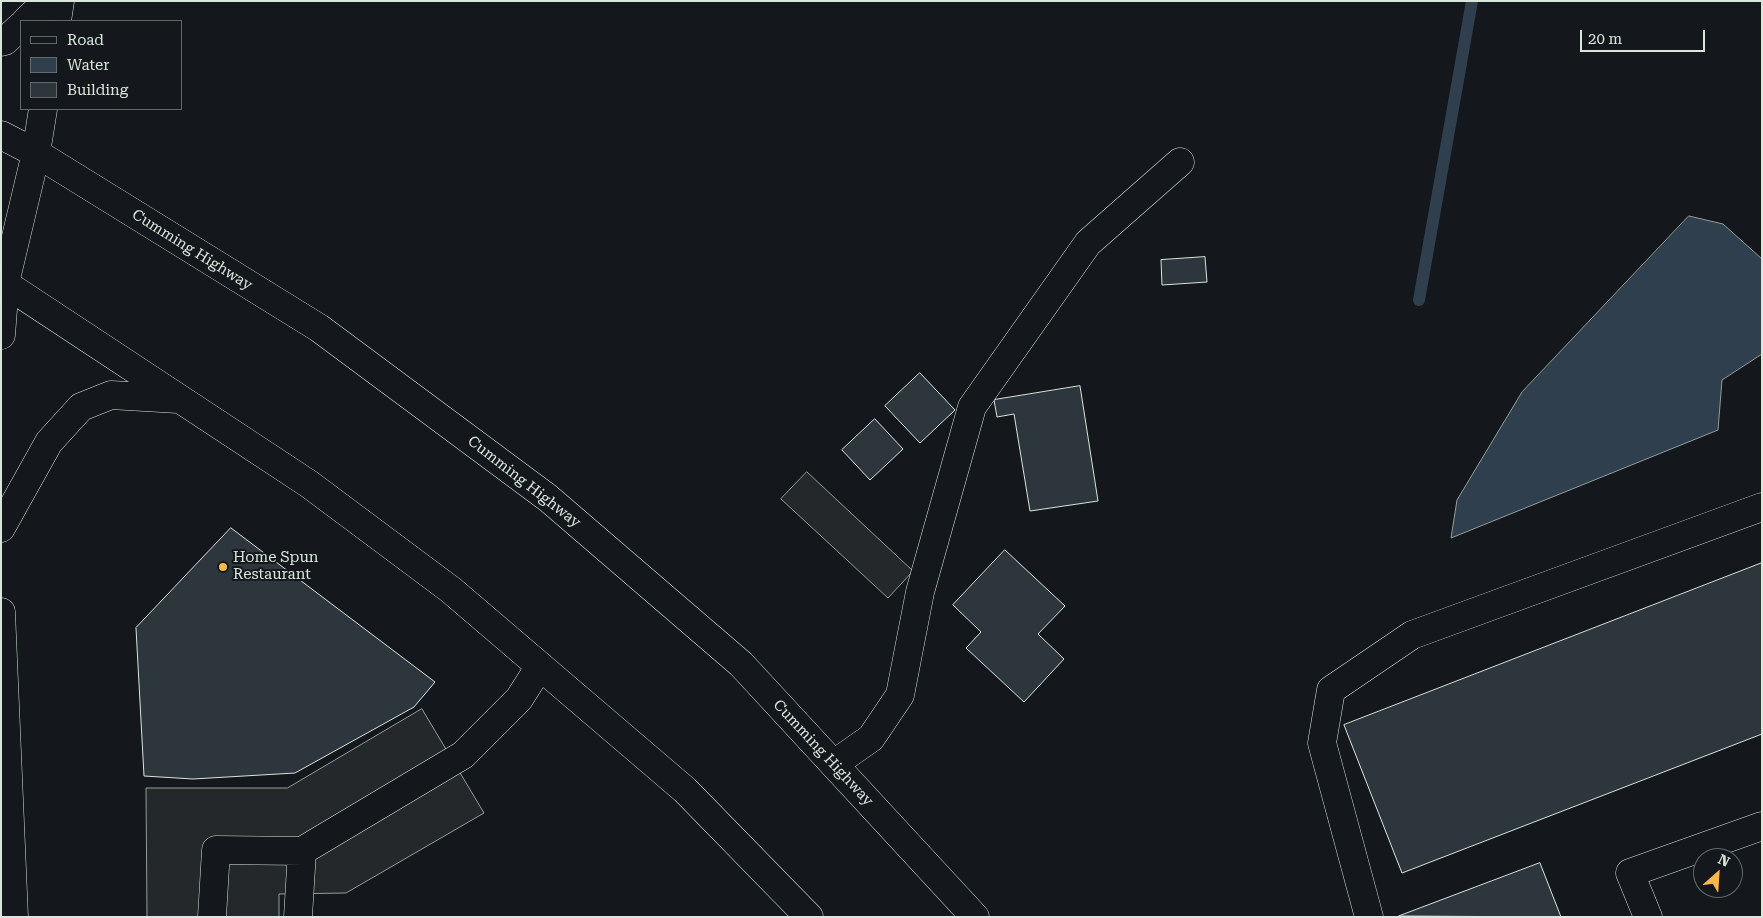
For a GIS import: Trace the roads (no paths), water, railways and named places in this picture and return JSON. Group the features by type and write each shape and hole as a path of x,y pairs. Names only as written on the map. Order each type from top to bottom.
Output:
{"main road":[{"path":"27,20 47,1"},
{"path":"57,20 60,1"},
{"path":"1,42 5,41 20,27"},
{"path":"1,335 3,282 36,153 43,110"},
{"name":"Cumming Highway","path":"1,135 36,153 319,328 548,498 740,664 976,917"},
{"path":"834,764 871,738 900,694 920,592 972,407 1088,244 1180,162"},
{"path":"3,282 309,484 451,590 685,790 809,917"},
{"path":"1,528 49,442 81,407 111,395 178,399"},
{"path":"1369,917 1322,743 1330,690 1412,635 1762,506"},
{"path":"1,612 14,917"},
{"path":"212,917 216,850 302,851 463,756 520,699 540,666"},
{"path":"1648,917 1630,873 1759,835"},
{"path":"298,917 302,851"}],"water":[{"path":"1689,216 1723,224 1762,259 1762,354 1722,380 1718,430 1451,538 1457,500 1522,392"}],"waterway":[{"path":"1419,300 1472,1"}],"place":[{"name":"Home Spun Restaurant","path":"223,567"}]}
